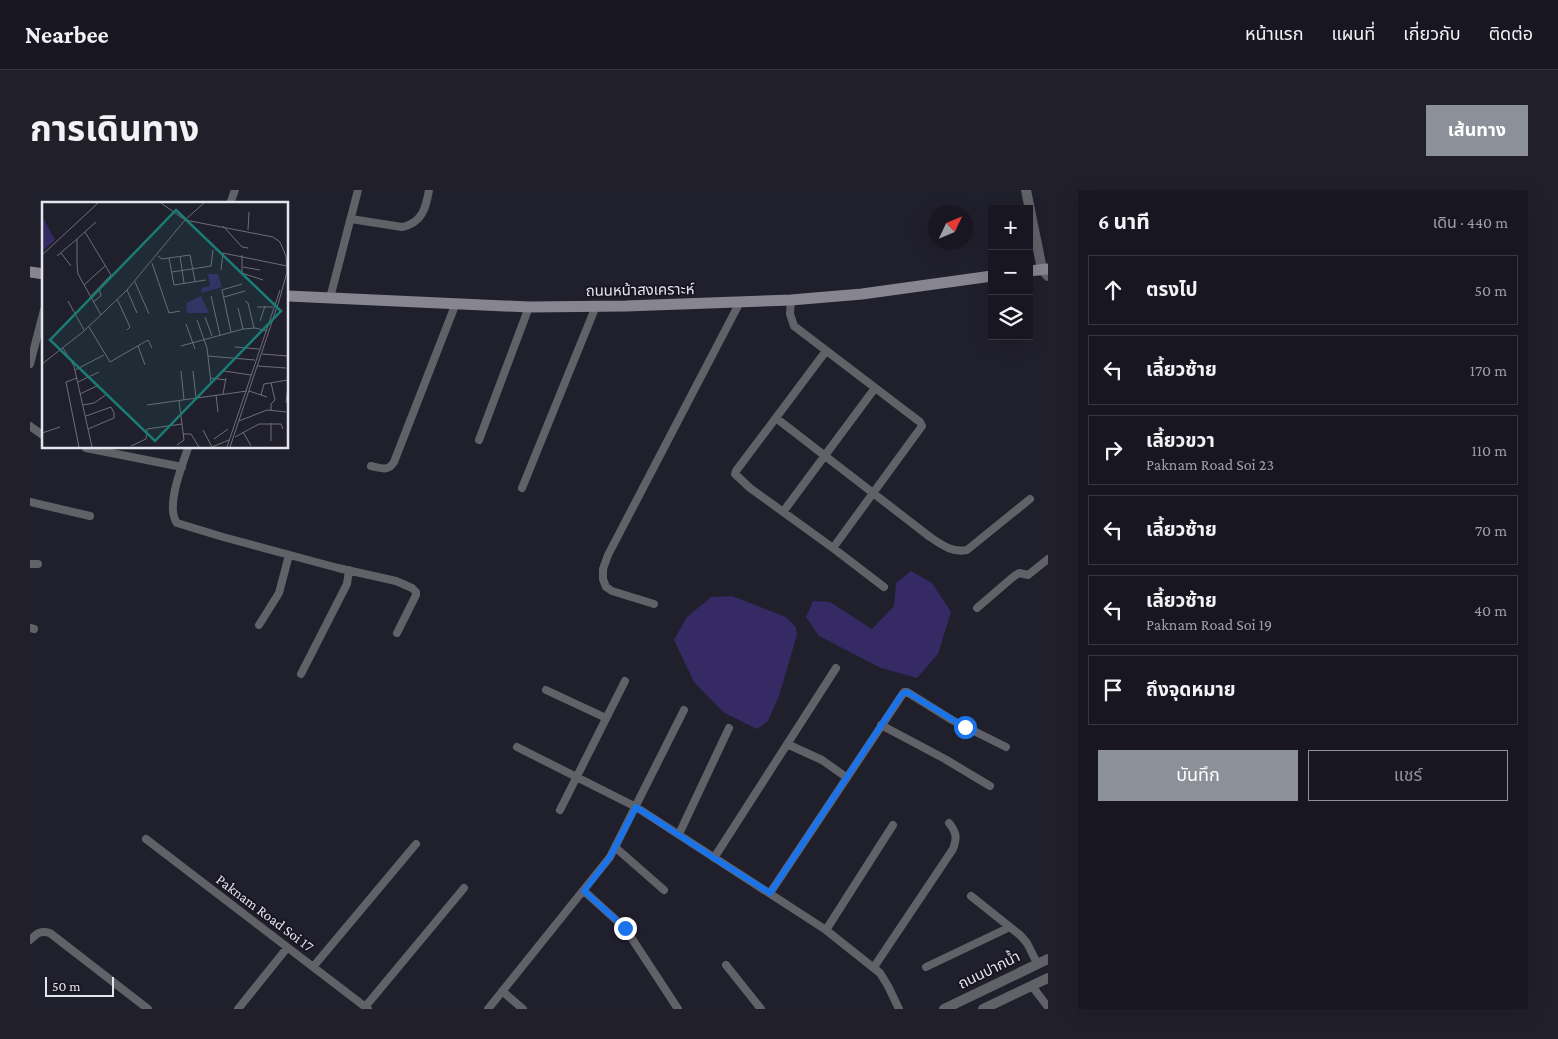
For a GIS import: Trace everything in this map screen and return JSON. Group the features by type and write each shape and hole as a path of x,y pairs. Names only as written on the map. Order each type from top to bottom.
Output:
{"main road":[{"path":"1033,271 1046,271"},
{"name":"ถนนหน้าสงเคราะห์","path":"289,296 530,307 740,302 862,294 988,277"}],"street":[{"path":"231,202 235,190"},
{"path":"330,298 358,190"},
{"path":"351,219 402,227 410,225 422,216 430,190"},
{"path":"1026,190 1046,271"},
{"path":"791,300 790,314 794,326 920,422 922,426 833,548"},
{"path":"654,604 612,591 606,587 602,579 603,569 624,523 740,302"},
{"path":"371,466 387,469 394,462 456,303"},
{"path":"522,488 596,306"},
{"path":"479,440 530,307"},
{"path":"30,364 42,318"},
{"path":"826,351 736,471 736,474 750,488 833,548 884,588"},
{"path":"783,512 875,388"},
{"path":"776,418 930,537 958,552 967,550 1030,499"},
{"path":"30,426 42,435"},
{"path":"91,449 182,467"},
{"path":"188,449 172,504 173,514 178,523 289,555 410,586 415,590 416,595 397,633"},
{"path":"30,502 90,516"},
{"path":"259,625 277,598 289,555"},
{"path":"977,608 1013,577 1019,573 1028,575 1048,559"},
{"path":"301,674 346,584 349,570"},
{"path":"714,858 836,668"},
{"path":"560,810 625,681"},
{"path":"546,690 606,718"},
{"path":"770,893 902,694 907,692 952,720 1006,747"},
{"path":"488,1009 584,891 616,848 684,710"},
{"path":"881,725 945,759 990,786"},
{"path":"679,834 729,728"},
{"path":"787,744 822,760 846,777"},
{"path":"517,747 636,807 826,930 874,967 884,978 899,1009"},
{"path":"874,967 953,849 957,839 956,832 949,823"},
{"path":"826,930 893,825"},
{"name":"Paknam Road Soi 17","path":"146,839 367,1008"},
{"path":"313,967 416,844"},
{"path":"616,848 664,890"},
{"path":"367,1008 464,888"},
{"path":"584,891 625,928 636,942 678,1009"},
{"path":"971,896 1020,935 1027,943 1037,963"},
{"path":"926,967 1010,927"},
{"path":"30,940 38,932 43,931 56,936 148,1009"},
{"path":"238,1009 287,948"},
{"name":"ถนนปากน้ำ","path":"944,1009 1048,959"},
{"path":"726,966 761,1009"},
{"path":"983,1009 1048,978"},
{"path":"1032,986 1048,1007"},
{"path":"502,991 523,1009"}],"shaded area":[{"path":"911,571 932,583 951,612 938,654 917,678 881,668 819,636 806,617 813,601 830,602 872,629 894,606 896,583"},
{"path":"732,596 786,617 796,627 797,635 779,696 768,721 757,729 723,712 694,682 674,640 687,617 711,597"}],"route":[{"path":"625,928 584,891 616,848 636,807 656,818 694,846 770,893 904,692 965,727"}]}
